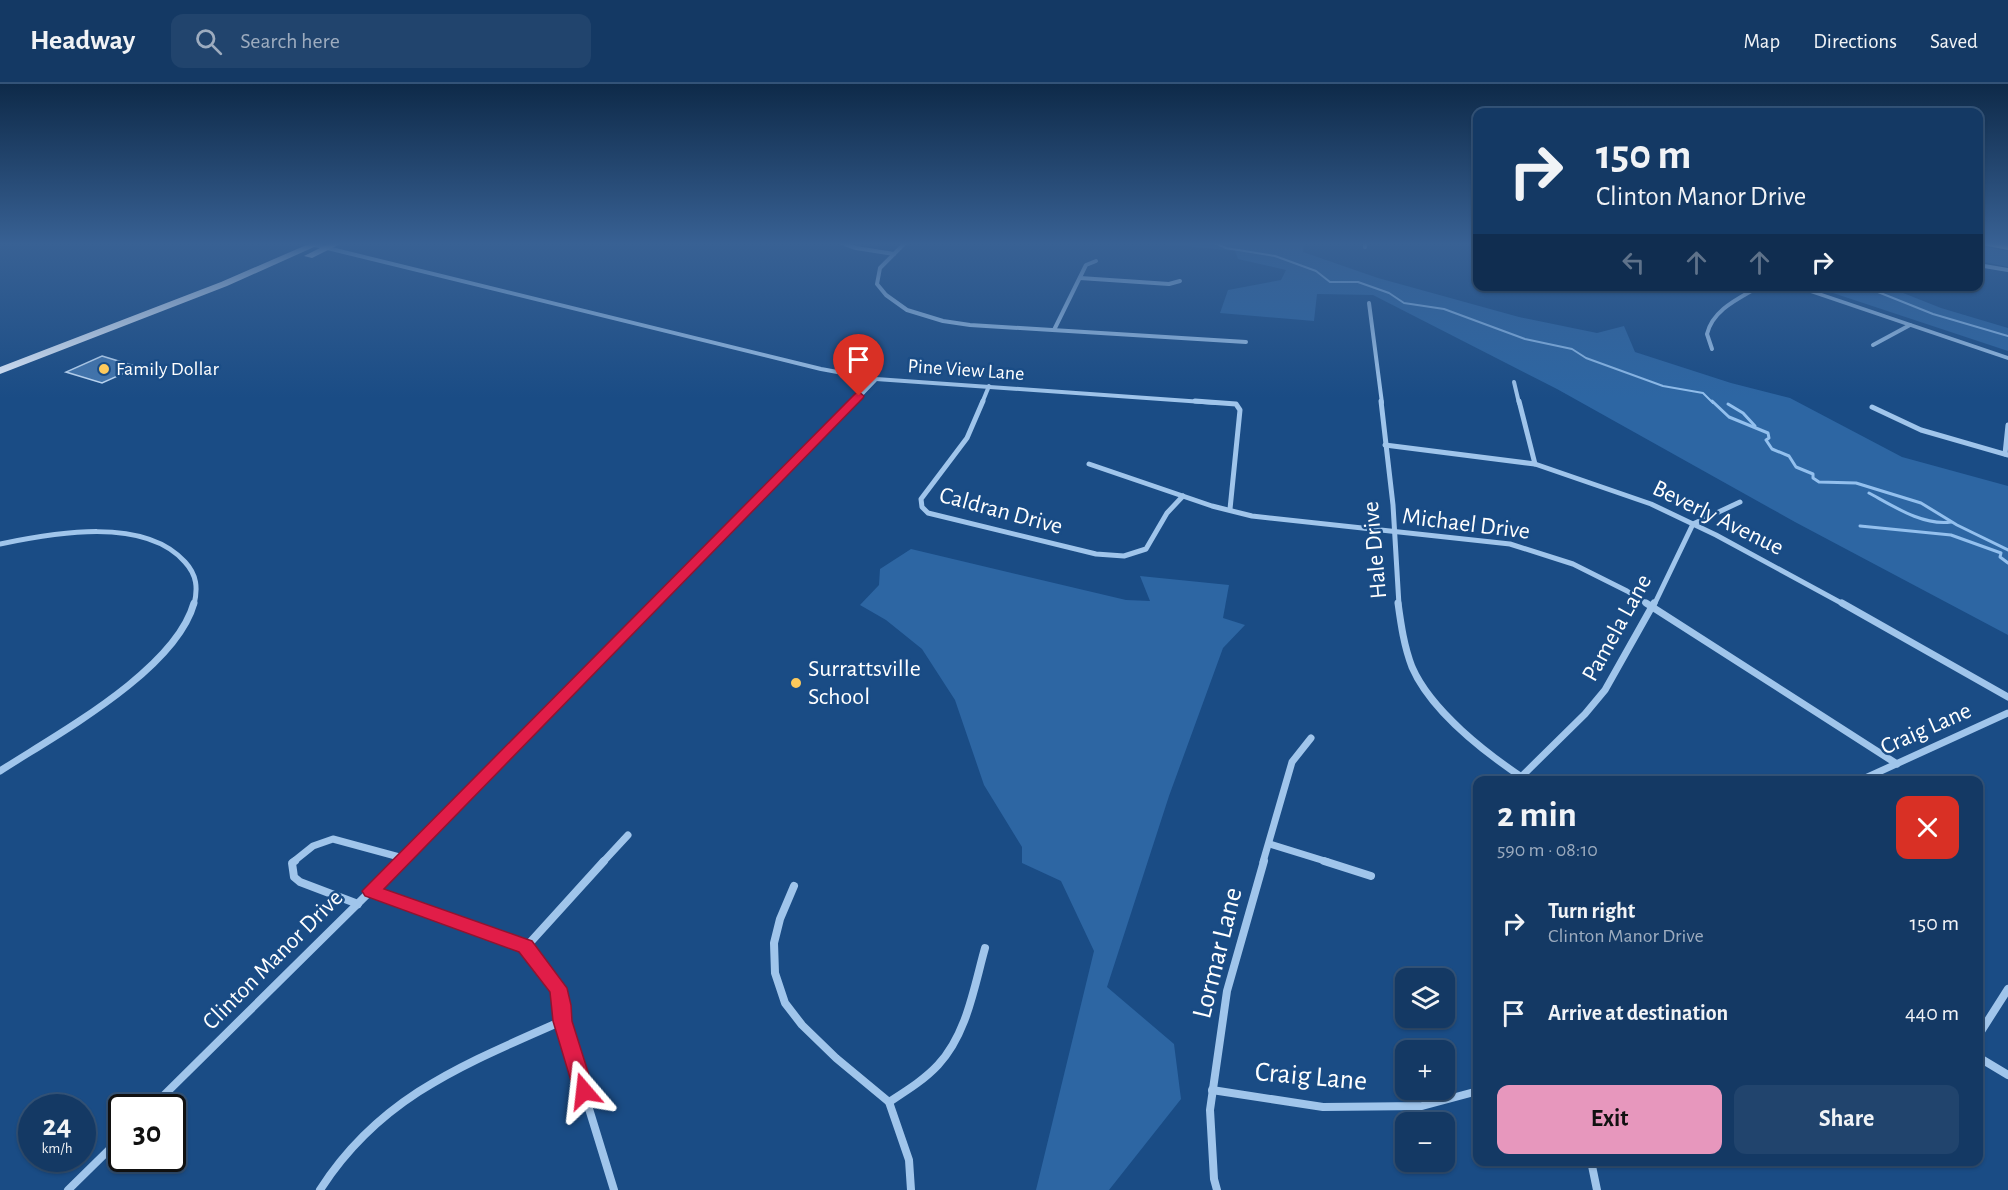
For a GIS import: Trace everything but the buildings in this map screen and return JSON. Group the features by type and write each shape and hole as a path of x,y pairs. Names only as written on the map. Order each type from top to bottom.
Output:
{"main road":[{"path":"0,371 197,295"}],"street":[{"name":"Pine View Lane","path":"522,295 828,370 876,379 1239,405 1230,509"},
{"path":"884,295 888,300 908,312 936,320 970,325 1246,342"},
{"path":"1054,330 1072,295"},
{"path":"1712,349 1707,335 1711,321 1747,295"},
{"path":"1819,295 2008,358"},
{"name":"Hale Drive","path":"1369,303 1395,533 1401,621 1413,667 1421,684 1459,726 1522,776"},
{"path":"1873,345 1910,325"},
{"name":"Clinton Manor Drive","path":"165,1094 371,891 876,379"},
{"path":"1514,382 1535,465"},
{"name":"Caldran Drive","path":"989,386 967,438 921,499 922,507 928,513 1096,554 1124,556 1146,549 1167,513 1183,496"},
{"path":"1872,407 1923,431 1962,444 2006,454 2008,425"},
{"name":"Beverly Avenue","path":"1385,445 1535,465 1626,494 1693,524 1815,588 2008,697"},
{"name":"Michael Drive","path":"1089,464 1212,506 1252,516 1510,544 1539,552 1592,573 1652,608 1898,764"},
{"path":"1693,524 1740,501"},
{"name":"Pamela Lane","path":"1526,776 1595,703 1623,662 1693,524"},
{"path":"0,544 67,533 129,535 158,543 174,551 188,564 197,587 187,622 175,640 158,658 116,693 0,771"},
{"name":"Craig Lane","path":"1870,776 2008,713"},
{"name":"Lormar Lane","path":"1217,1190 1214,1179 1211,1121 1212,1090 1227,991 1292,762 1311,738"},
{"path":"526,947 628,836"},
{"path":"358,904 300,882 294,877 292,863 313,846 333,839 403,858"},
{"path":"1270,844 1371,876"},
{"path":"794,886 780,919 774,943 775,973 785,1003 802,1025 836,1058 889,1102 909,1160 911,1190"},
{"path":"371,891 526,947 558,988 562,1005 562,1021 614,1190"},
{"path":"889,1102 933,1070 944,1058 959,1031 985,948"},
{"path":"1983,1030 1988,1025 2002,995 2008,989"},
{"path":"320,1190 341,1159 396,1108 428,1083 562,1021"},
{"path":"1983,1060 2008,1075"},
{"name":"Craig Lane","path":"1212,1090 1323,1107 1422,1106 1473,1091"},
{"path":"68,1190 108,1151"},
{"path":"1592,1166 1597,1190"}],"shaded area":[{"path":"1226,295 1317,295 1314,321 1220,313"},
{"path":"1351,295 1438,295 1519,317 1597,333 1624,326 1635,352 1731,383 1790,398 1902,457 2008,486 2008,635 1795,522 1557,389 1373,295"},
{"path":"1838,295 1907,295 1941,308 2008,328 2008,351"},
{"path":"911,549 1126,600 1150,601 1140,576 1229,585 1223,618 1245,625 1223,648 1169,796 1107,987 1174,1044 1181,1099 1109,1190 1036,1190 1094,951 1061,881 1022,863 1022,847 984,785 955,700 922,649 886,620 860,605 879,585 880,569"}],"waterway":[{"path":"1391,295 1404,303 1444,309 1525,339 1572,349 1586,358 1663,386 1703,393 1713,403"},
{"path":"1885,295 1933,314 2008,336"},
{"path":"1712,401 1729,417 1768,433 1769,438 1766,440 1772,449 1789,456 1796,467 1813,474 1813,478 1819,482 1856,483 1921,503 1957,525 2008,550"},
{"path":"1728,404 1743,413 1755,426"},
{"path":"1869,493 1919,518 1951,522"},
{"path":"1860,526 1951,535 2001,553 2000,557 2008,563"}],"place":[{"name":"Family Dollar","path":"104,369"},
{"name":"Surrattsville School","path":"796,683"}],"route":[{"path":"584,1091 562,1021 562,1005 558,988 526,947 371,891 859,396"}]}
